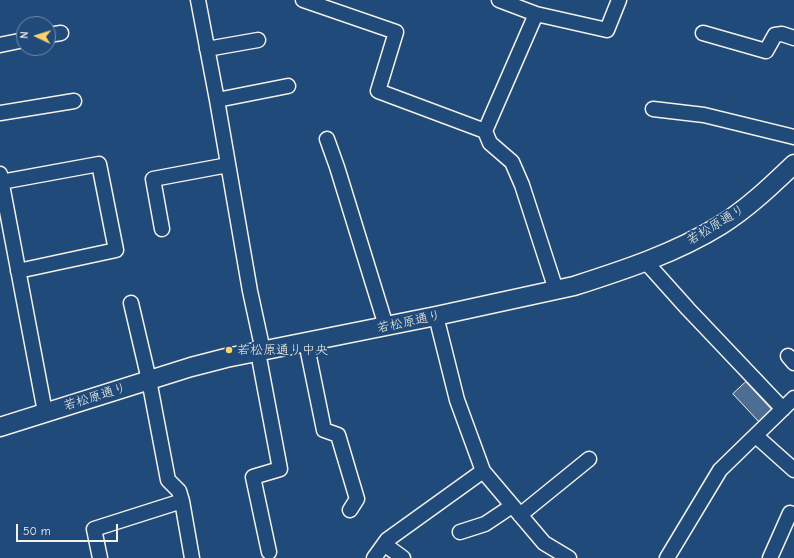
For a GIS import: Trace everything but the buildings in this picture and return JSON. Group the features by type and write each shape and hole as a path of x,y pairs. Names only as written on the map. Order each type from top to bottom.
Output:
{"street":[{"path":"198,0 217,100 280,469 253,477 269,552"},
{"path":"303,0 396,32 378,91 485,131"},
{"path":"499,0 536,14 607,30 619,0"},
{"path":"536,14 485,131 490,143 512,162 522,185 556,290"},
{"path":"703,33 766,51 775,35 782,34 794,38"},
{"path":"207,49 258,40"},
{"path":"0,45 16,42"},
{"path":"217,100 288,86"},
{"path":"0,113 74,101"},
{"path":"653,109 704,116 794,137"},
{"path":"327,139 386,326"},
{"path":"18,271 116,250 99,164 1,178 18,271 45,412"},
{"name":"若松原通り","path":"0,427 191,367 226,358 436,316 591,281 673,250 700,237 746,207 794,164"},
{"path":"162,229 153,179 228,165"},
{"path":"645,261 688,309 783,408"},
{"path":"131,303 149,380 168,480 179,491 192,558"},
{"path":"436,316 457,400 483,471 544,543 569,558"},
{"path":"306,342 324,430 338,435 357,499 350,510"},
{"path":"667,558 720,470 794,398"},
{"path":"756,436 794,470"},
{"path":"460,532 485,524 516,510 589,459"},
{"path":"374,558 386,540 483,471"},
{"path":"100,558 94,529 182,501"},
{"path":"770,558 790,513"},
{"path":"384,544 403,558"}],"place":[{"name":"若松原通り中央","path":"229,350"}]}
